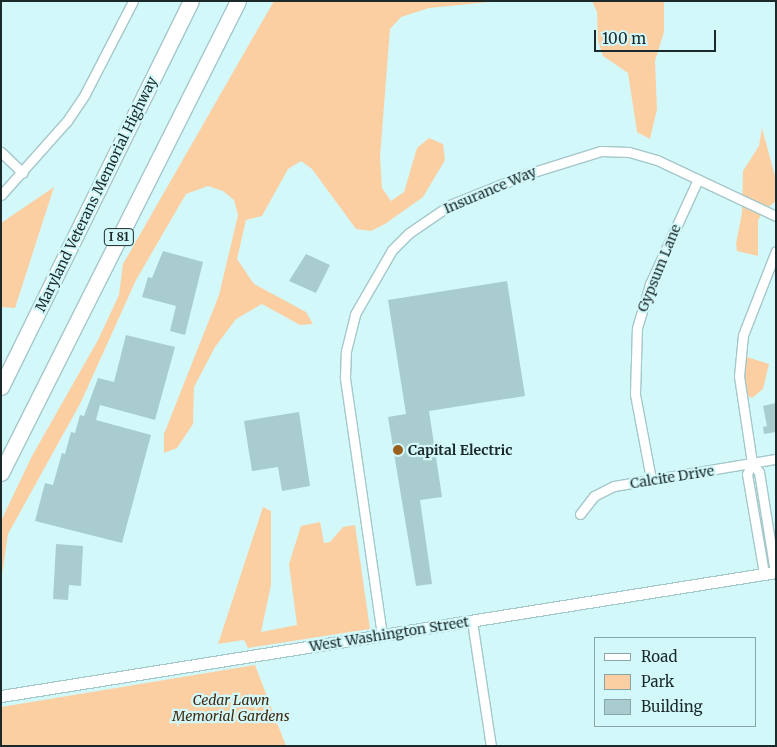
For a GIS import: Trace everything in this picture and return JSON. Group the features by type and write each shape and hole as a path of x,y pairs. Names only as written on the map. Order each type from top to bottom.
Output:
{"highway":[{"name":"Maryland Veterans Memorial Highway","path":"1,387 191,1"},
{"name":"I 81","path":"1,473 238,1"}],"main road":[{"name":"West Washington Street","path":"1,696 771,572"}],"street":[{"path":"1,195 23,173 85,94 133,1"},
{"name":"Insurance Way","path":"382,635 345,377 350,330 378,270 409,233 450,205 574,158 601,151 629,152 698,179 776,216"},
{"path":"1,152 23,173"},
{"name":"Gypsum Lane","path":"651,479 635,394 637,328 650,284 698,179"},
{"path":"771,572 759,472 752,464 741,394 741,347 748,315 776,251"},
{"name":"Calcite Drive","path":"580,514 594,496 606,488 776,459"},
{"path":"472,621 492,746"}],"green space":[{"path":"274,1 499,1 429,8 401,17 390,29 380,157 382,188 391,201 404,192 417,148 429,138 443,144 445,160 423,197 385,224 371,231 356,229 312,169 301,161 288,169 262,216 246,220 237,259 254,284 306,312 313,324 300,325 262,304 236,319 215,347 194,387 193,424 177,448 164,453 164,434 219,295 238,215 234,200 223,191 208,186 186,194 136,280 81,402 8,534 1,581 1,521 32,456 98,340 119,295 123,264"},
{"path":"592,1 664,1 664,32 655,61 657,109 650,139 637,132 628,73 603,56 598,41 597,12"},
{"path":"762,128 776,180 776,201 762,212 758,221 758,256 737,251 736,244 742,213 743,171 759,146"},
{"path":"54,187 15,308 1,307 1,223"},
{"path":"744,356 769,364 763,389 752,398 743,393"},
{"path":"263,507 271,511 271,585 261,632 297,625 289,564 301,526 320,522 324,543 330,542 343,527 355,525 370,629 248,648 244,640 218,644"},
{"name":"Cedar Lawn Memorial Gardens","path":"255,665 286,746 1,746 1,707"}],"building":[{"path":"163,251 203,262 185,335 170,331 176,306 142,297 148,277 152,278"},
{"path":"306,254 330,265 316,293 289,281"},
{"path":"507,281 525,396 429,411 442,497 420,500 432,584 416,586 388,417 406,414 388,300"},
{"path":"126,335 175,347 155,420 100,405 96,420 151,435 122,543 35,521 45,483 53,485 62,453 65,454 71,432 75,433 80,415 84,416 98,378 114,382"},
{"path":"776,403 776,432 764,434 763,427 767,426 763,406"},
{"path":"299,412 310,486 282,491 278,467 252,471 244,421"},
{"path":"56,544 83,546 81,586 69,585 68,600 53,599"}],"place":[{"name":"Capital Electric","path":"398,450"}]}
